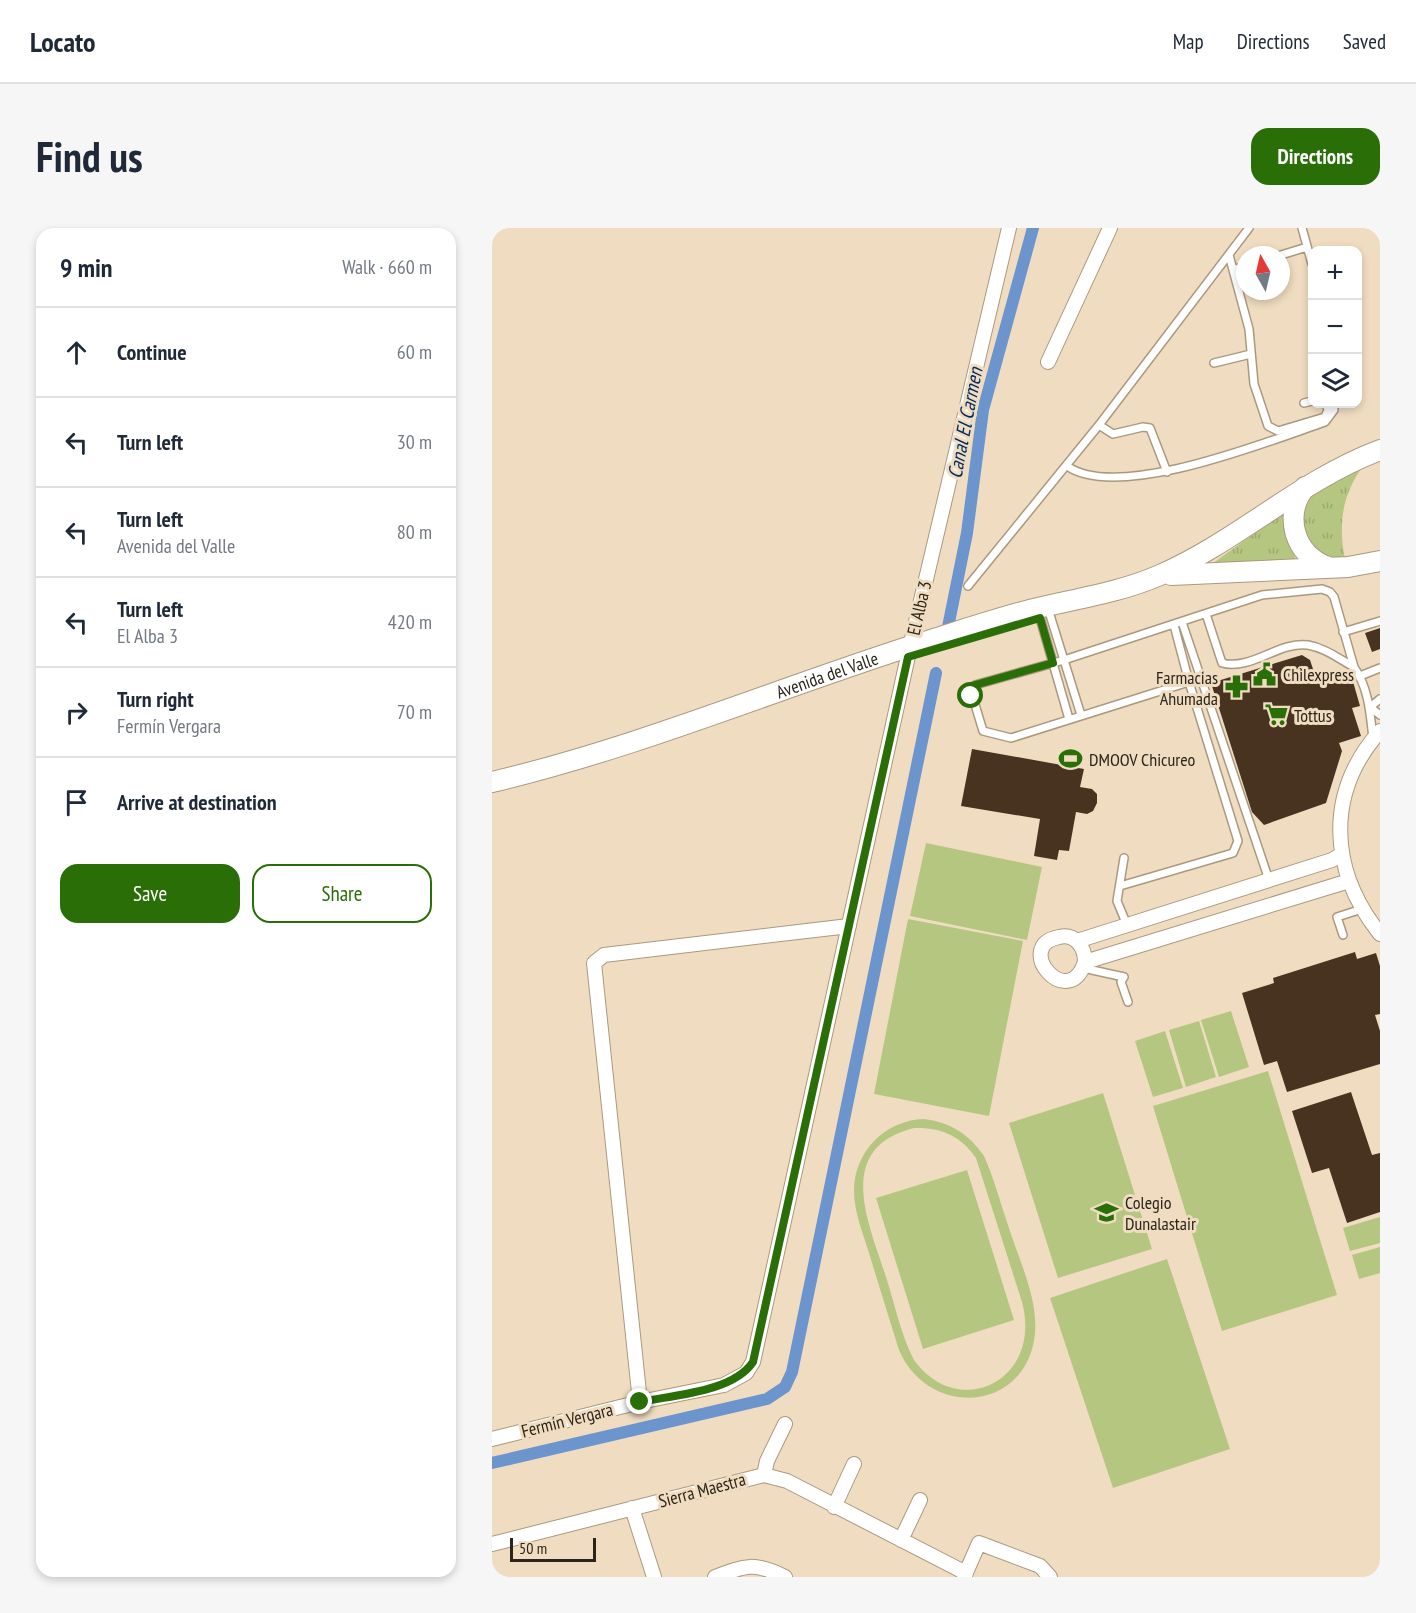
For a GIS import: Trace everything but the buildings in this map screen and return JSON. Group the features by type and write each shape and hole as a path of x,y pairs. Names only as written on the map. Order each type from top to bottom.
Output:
{"street":[{"name":"El Alba 3","path":"746,1373 759,1345 909,652 1010,228"},
{"path":"1048,362 1110,228"},
{"name":"Avenida del Valle","path":"909,652 1045,616 1156,577 1210,550 1307,485 1380,450"},
{"path":"1307,485 1294,509 1294,531 1306,554 1328,567"},
{"name":"Avenida del Valle","path":"1156,577 1377,563"},
{"name":"Avenida del Valle","path":"492,782 583,758 732,710 749,708 1028,610 1097,596"},
{"path":"1376,735 1353,773 1344,796 1340,824 1342,854 1349,881 1362,909 1380,934"},
{"path":"1077,941 1332,860 1342,854"},
{"path":"1269,880 1275,891 1293,899"},
{"path":"1084,965 1083,947 1077,941 1062,936 1050,940 1043,948 1042,965 1049,975 1064,980 1071,979 1084,965 1349,881"},
{"path":"640,1402 594,963 604,955 849,926"},
{"name":"Fermín Vergara","path":"492,1439 640,1402 724,1384 746,1373"},
{"path":"764,1475 767,1461 785,1424"},
{"path":"834,1507 854,1464"},
{"name":"Sierra Maestra","path":"492,1544 764,1475 787,1481 965,1575"},
{"path":"901,1540 920,1500"},
{"path":"632,1508 654,1577"},
{"path":"965,1575 979,1543 1040,1566 1050,1577"},
{"path":"715,1577 750,1565 765,1567 785,1577"}],"lane":[{"path":"968,586 1067,466 1249,228"},
{"path":"1302,228 1308,250"},
{"path":"1290,252 1307,247"},
{"path":"1228,255 1249,329 1254,384 1270,428 1278,431 1325,417 1328,408"},
{"path":"1214,363 1251,354"},
{"path":"1304,404 1308,402"},
{"path":"1067,466 1078,473 1088,475 1167,472 1325,422 1334,410 1332,408"},
{"path":"1099,425 1113,434 1143,427 1150,428 1167,472"},
{"path":"1189,682 1011,738 983,731 970,688 1064,660 1262,595 1322,589 1330,592 1334,597 1354,668 1360,676 1370,707 1376,735"},
{"path":"1206,614 1222,663 1239,663 1305,645 1319,647 1354,668"},
{"path":"1045,616 1064,660 1081,716"},
{"path":"1045,616 1053,663 1069,719"},
{"path":"1343,632 1380,621"},
{"path":"1182,622 1269,880"},
{"path":"1120,886 1233,853 1238,841 1173,625"},
{"path":"1360,676 1380,668"},
{"path":"1370,707 1380,699"},
{"path":"1370,707 1380,715"},
{"path":"1124,858 1117,902 1127,925"},
{"path":"1343,935 1336,917 1362,909"},
{"path":"1084,965 1124,977 1121,982 1128,1002"}],"green space":[{"path":"1363,466 1346,499 1342,522 1345,559 1327,559 1304,538 1301,514 1310,496"},
{"path":"1284,512 1289,544 1297,561 1209,566"},
{"path":"926,843 1042,867 1027,940 910,916"},
{"path":"908,919 1023,941 989,1116 874,1094"},
{"path":"1231,1011 1249,1067 1219,1077 1201,1020"},
{"path":"1199,1021 1216,1077 1186,1087 1169,1030"},
{"path":"1165,1031 1183,1088 1153,1097 1135,1041"},
{"path":"1268,1071 1337,1295 1222,1331 1153,1106"},
{"path":"1103,1093 1152,1249 1058,1278 1009,1123"},
{"path":"924,1119 950,1126 972,1141 984,1156 1028,1282 1034,1312 1034,1341 1025,1365 1011,1382 993,1393 972,1398 950,1395 930,1387 912,1372 899,1350 859,1222 854,1191 859,1163 874,1141 897,1125","holes":["914,1128 949,1134 964,1144 976,1158 1022,1302 1025,1329 1020,1353 1009,1371 993,1384 973,1389 953,1388 932,1379 914,1360 902,1330 866,1212 863,1190 865,1170 873,1152 889,1138"]},
{"path":"967,1170 1014,1320 923,1349 876,1198"},
{"path":"1380,1217 1380,1243 1350,1251 1343,1228"},
{"path":"1380,1247 1380,1273 1359,1279 1352,1255"},
{"path":"1167,1259 1230,1449 1113,1488 1050,1298"}],"waterway":[{"name":"Canal El Carmen","path":"948,627 967,533 983,410 1033,228"},
{"name":"Canal El Carmen","path":"492,1463 767,1399 785,1387 792,1372 936,673"}],"place":[{"name":"Chilexpress","path":"1265,674"},
{"name":"Farmacias Ahumada","path":"1236,687"},
{"name":"Tottus","path":"1276,715"},
{"name":"DMOOV Chicureo","path":"1071,759"},
{"name":"Colegio Dunalastair","path":"1107,1212"}],"route":[{"path":"640,1402 724,1384 746,1373 753,1362 759,1345 908,657 1040,618 1053,663 975,685 970,688 971,696"}]}
